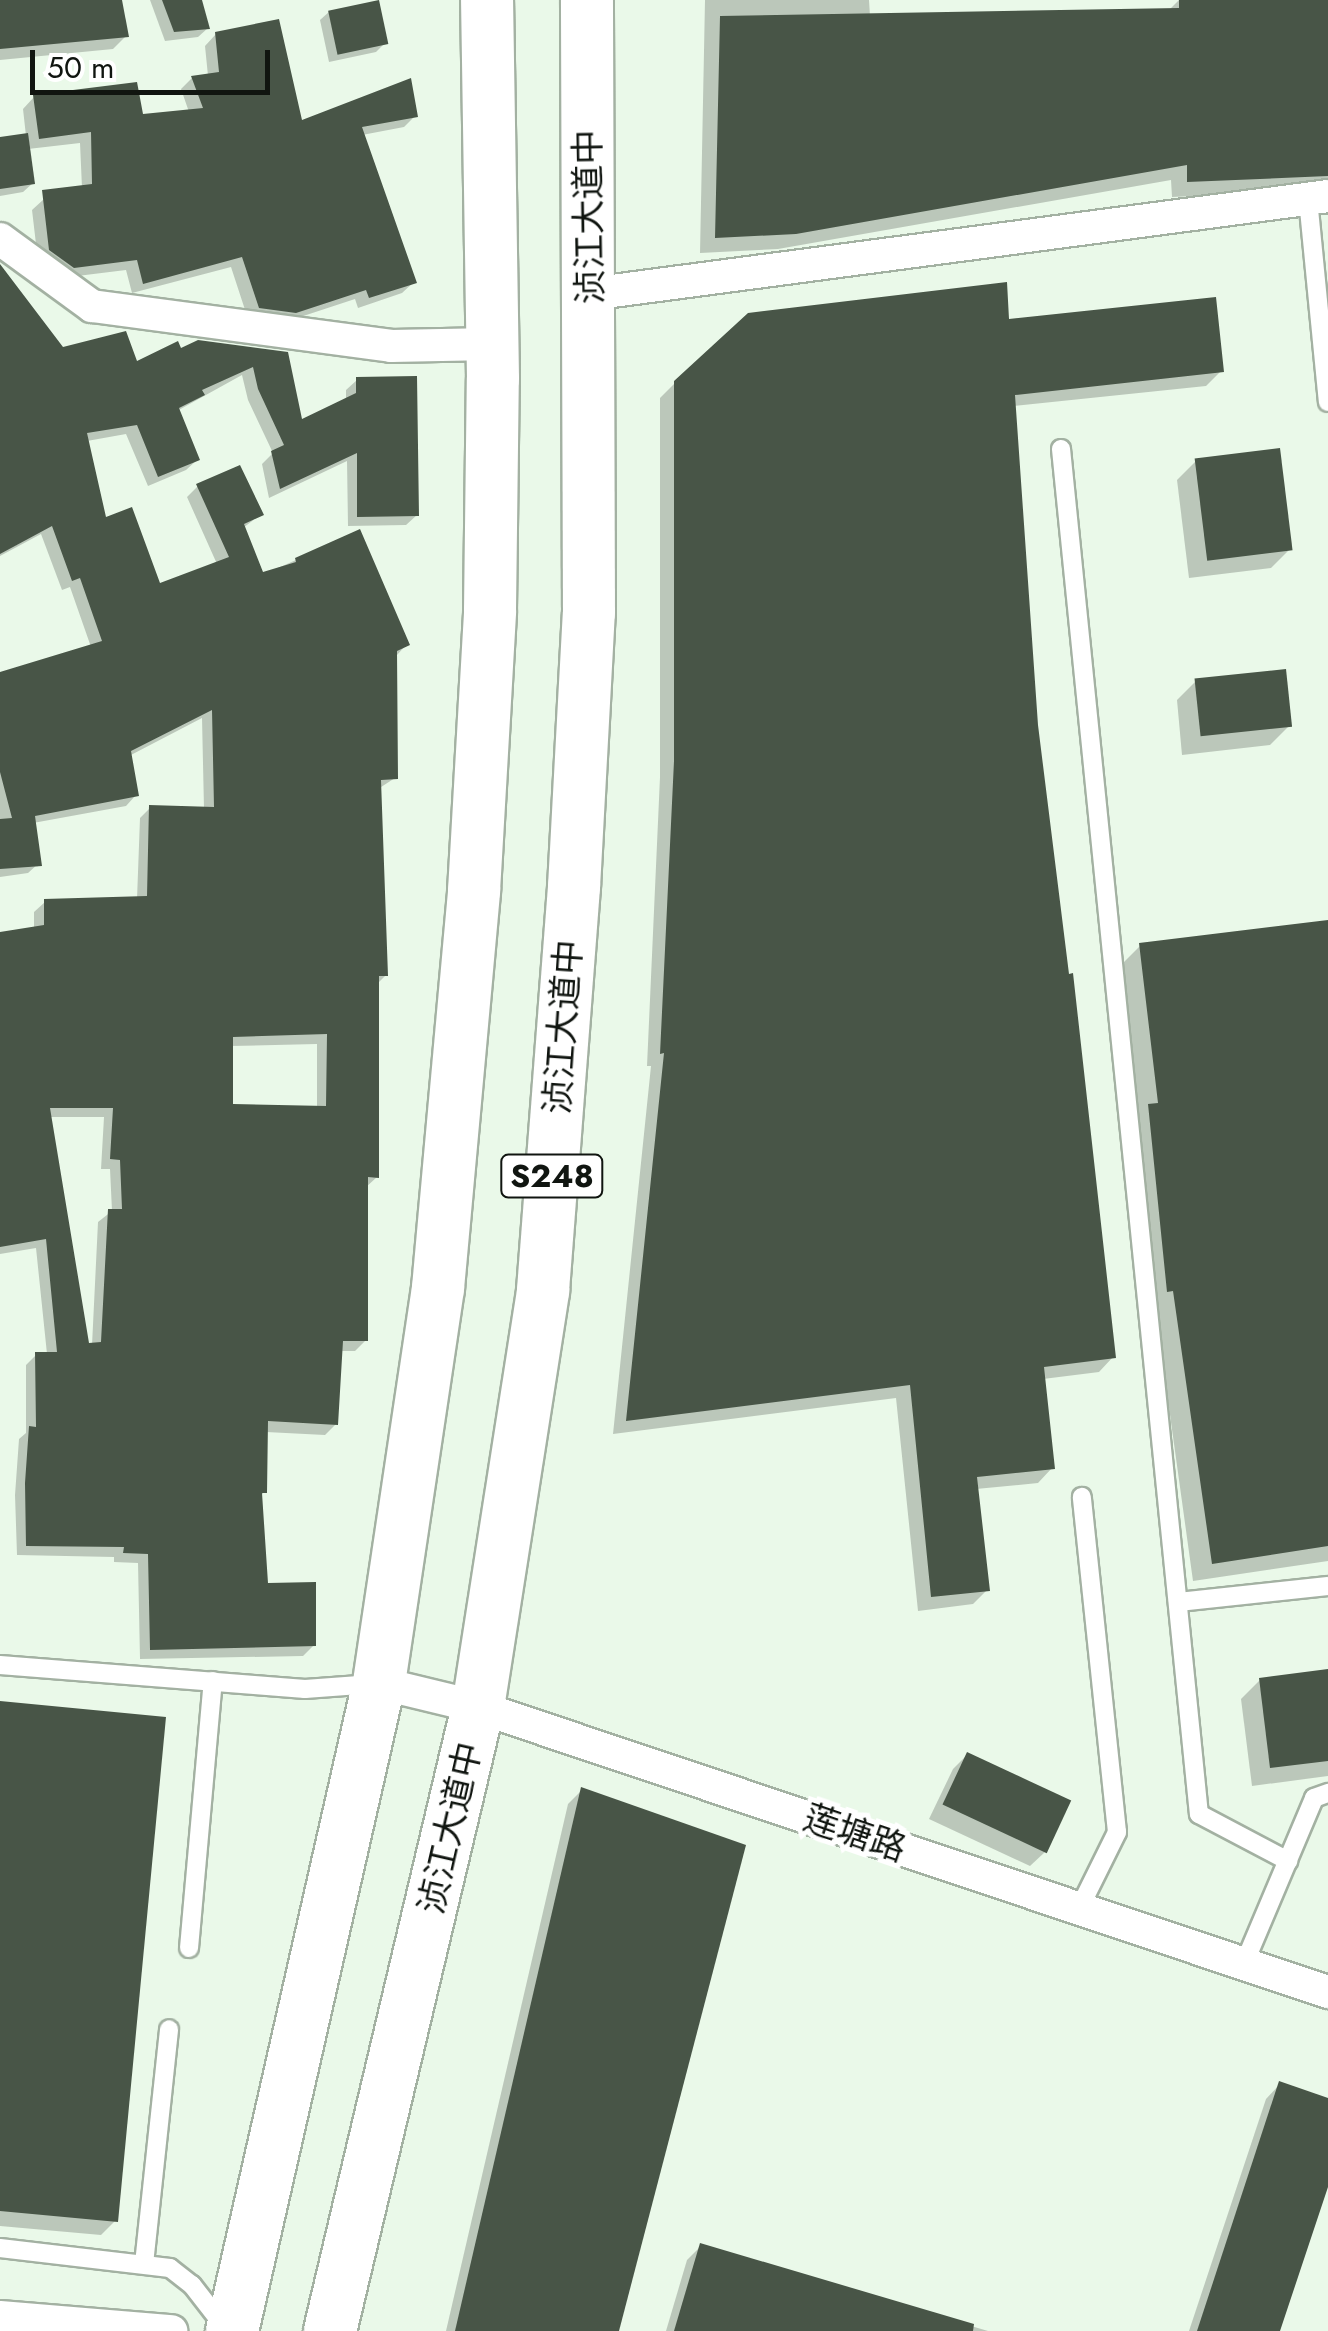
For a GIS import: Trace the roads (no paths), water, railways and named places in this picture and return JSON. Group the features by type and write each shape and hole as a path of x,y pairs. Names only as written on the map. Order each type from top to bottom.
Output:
{"main road":[{"name":"S248","path":"230,2331 379,1683 438,1288 474,891 490,610 492,344 487,0"},
{"name":"浈江大道中","path":"330,2331 478,1707 543,1290 574,887 588,612 587,0"}],"street":[{"path":"590,294 1318,197"},
{"path":"0,239 92,306 391,346 492,344"},
{"name":"莲塘路","path":"379,1683 478,1707 1328,1992"},
{"path":"0,2317 171,2331"}],"lane":[{"path":"1318,197 1328,402"},
{"path":"1061,449 1199,1814 1288,1860"},
{"path":"1080,1909 1116,1832 1082,1497"},
{"path":"1178,1602 1328,1586"},
{"path":"0,1665 316,1689 379,1683"},
{"path":"189,1948 213,1681"},
{"path":"1244,1964 1314,1798 1328,1794"},
{"path":"144,2264 169,2028"},
{"path":"0,2248 170,2268 192,2285 230,2331"}]}
